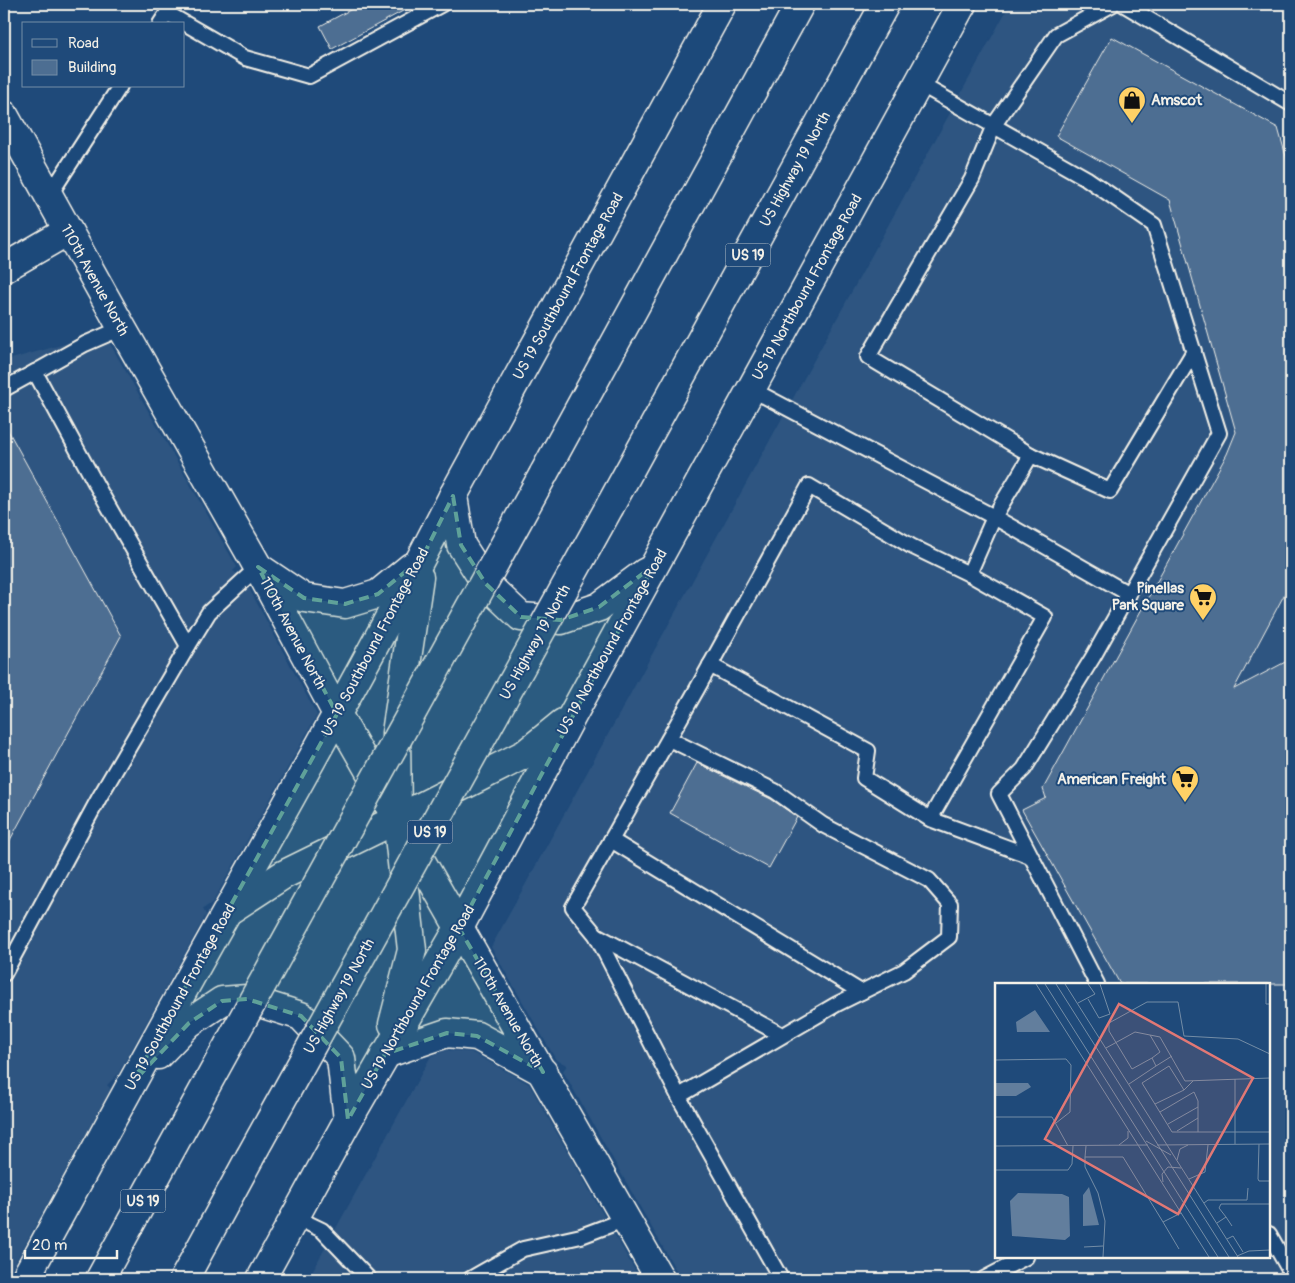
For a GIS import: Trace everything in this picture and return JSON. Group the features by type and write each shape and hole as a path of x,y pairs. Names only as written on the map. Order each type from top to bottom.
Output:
{"main road":[{"name":"US 19 Southbound Frontage Road","path":"25,1279 337,714 422,558 453,496 722,4"},
{"name":"US 19","path":"100,1279 800,4"},
{"name":"US Highway 19 North","path":"184,1279 885,4"},
{"name":"US 19 Northbound Frontage Road","path":"261,1279 348,1120 459,928 572,716 962,4"},
{"name":"110th Avenue North","path":"4,115 258,567 337,714 660,1279"},
{"path":"4,268 68,231"},
{"path":"453,496 461,545 486,584 520,617 561,620 598,607 654,566"},
{"path":"258,567 304,598 345,604 378,594 422,558"},
{"path":"386,1054 412,950 397,819 396,733 422,558"},
{"path":"226,912 283,875 524,754 572,716"},
{"path":"132,1083 189,1023 222,1001 247,999 301,1016 341,1058 348,1120"},
{"path":"386,1054 447,1033 477,1036 543,1072"}],"lane":[{"path":"185,23 245,58 309,76 442,4"},
{"path":"1113,4 1056,35 994,126 972,179 868,357 1031,455 1110,491 1194,352"},
{"path":"1123,4 1291,104"},
{"path":"167,13 183,22"},
{"path":"918,83 1086,178 1154,225 1218,433 1093,657 1024,769 998,794 1096,983"},
{"path":"49,196 119,88"},
{"path":"4,389 85,344 122,328"},
{"path":"35,372 98,488 188,646"},
{"path":"751,389 994,517 1129,594"},
{"path":"969,574 994,517 1031,455"},
{"path":"781,1279 679,1096 596,935 573,907 669,739 809,486 911,546 969,574 1045,618 930,819"},
{"path":"4,974 99,798 209,612 258,567"},
{"path":"710,665 868,751 864,778 930,819 1030,856"},
{"path":"669,739 775,791 823,825 929,880 950,904 949,937 904,971 861,992 679,1096"},
{"path":"611,840 861,992"},
{"path":"596,935 782,1036"},
{"path":"295,1217 322,1230 369,1279"},
{"path":"470,1279 523,1250 581,1236 626,1219"},
{"path":"1270,1236 1291,1273"},
{"path":"984,1279 1024,1258"}],"highlighted area":[{"path":"453,496 461,545 486,584 521,617 561,620 599,607 654,565 459,928 543,1072 477,1036 447,1033 385,1054 348,1120 341,1058 301,1016 247,999 222,1001 189,1023 132,1083 337,714 258,567 304,598 345,604 378,594 422,558"}],"shaded area":[{"path":"1010,4 1291,4 1291,1279 681,1279 563,1071 567,1065 556,1060 491,947"},
{"path":"104,333 237,567 233,571 244,579 317,715 213,902 203,909 206,915 118,1074 107,1085 110,1088 109,1092 6,1279 4,1279 4,361"},
{"path":"447,1050 471,1052 529,1084 640,1279 308,1279 431,1056"}],"building":[{"path":"361,4 416,4 332,49 320,26"},
{"name":"Pinellas Park Square","path":"1112,37 1278,128 1291,174 1291,582 1234,689 1291,659 1291,984 1119,983 1022,810 1046,798 1043,789 1227,454 1236,432 1170,200 1056,136"},
{"path":"4,423 121,636 4,851"},
{"path":"697,763 771,799 797,817 769,868 670,813"}],"place":[{"name":"Amscot","path":"1132,124"},
{"name":"Pinellas Park Square","path":"1203,621"},
{"name":"American Freight","path":"1185,803"}]}
